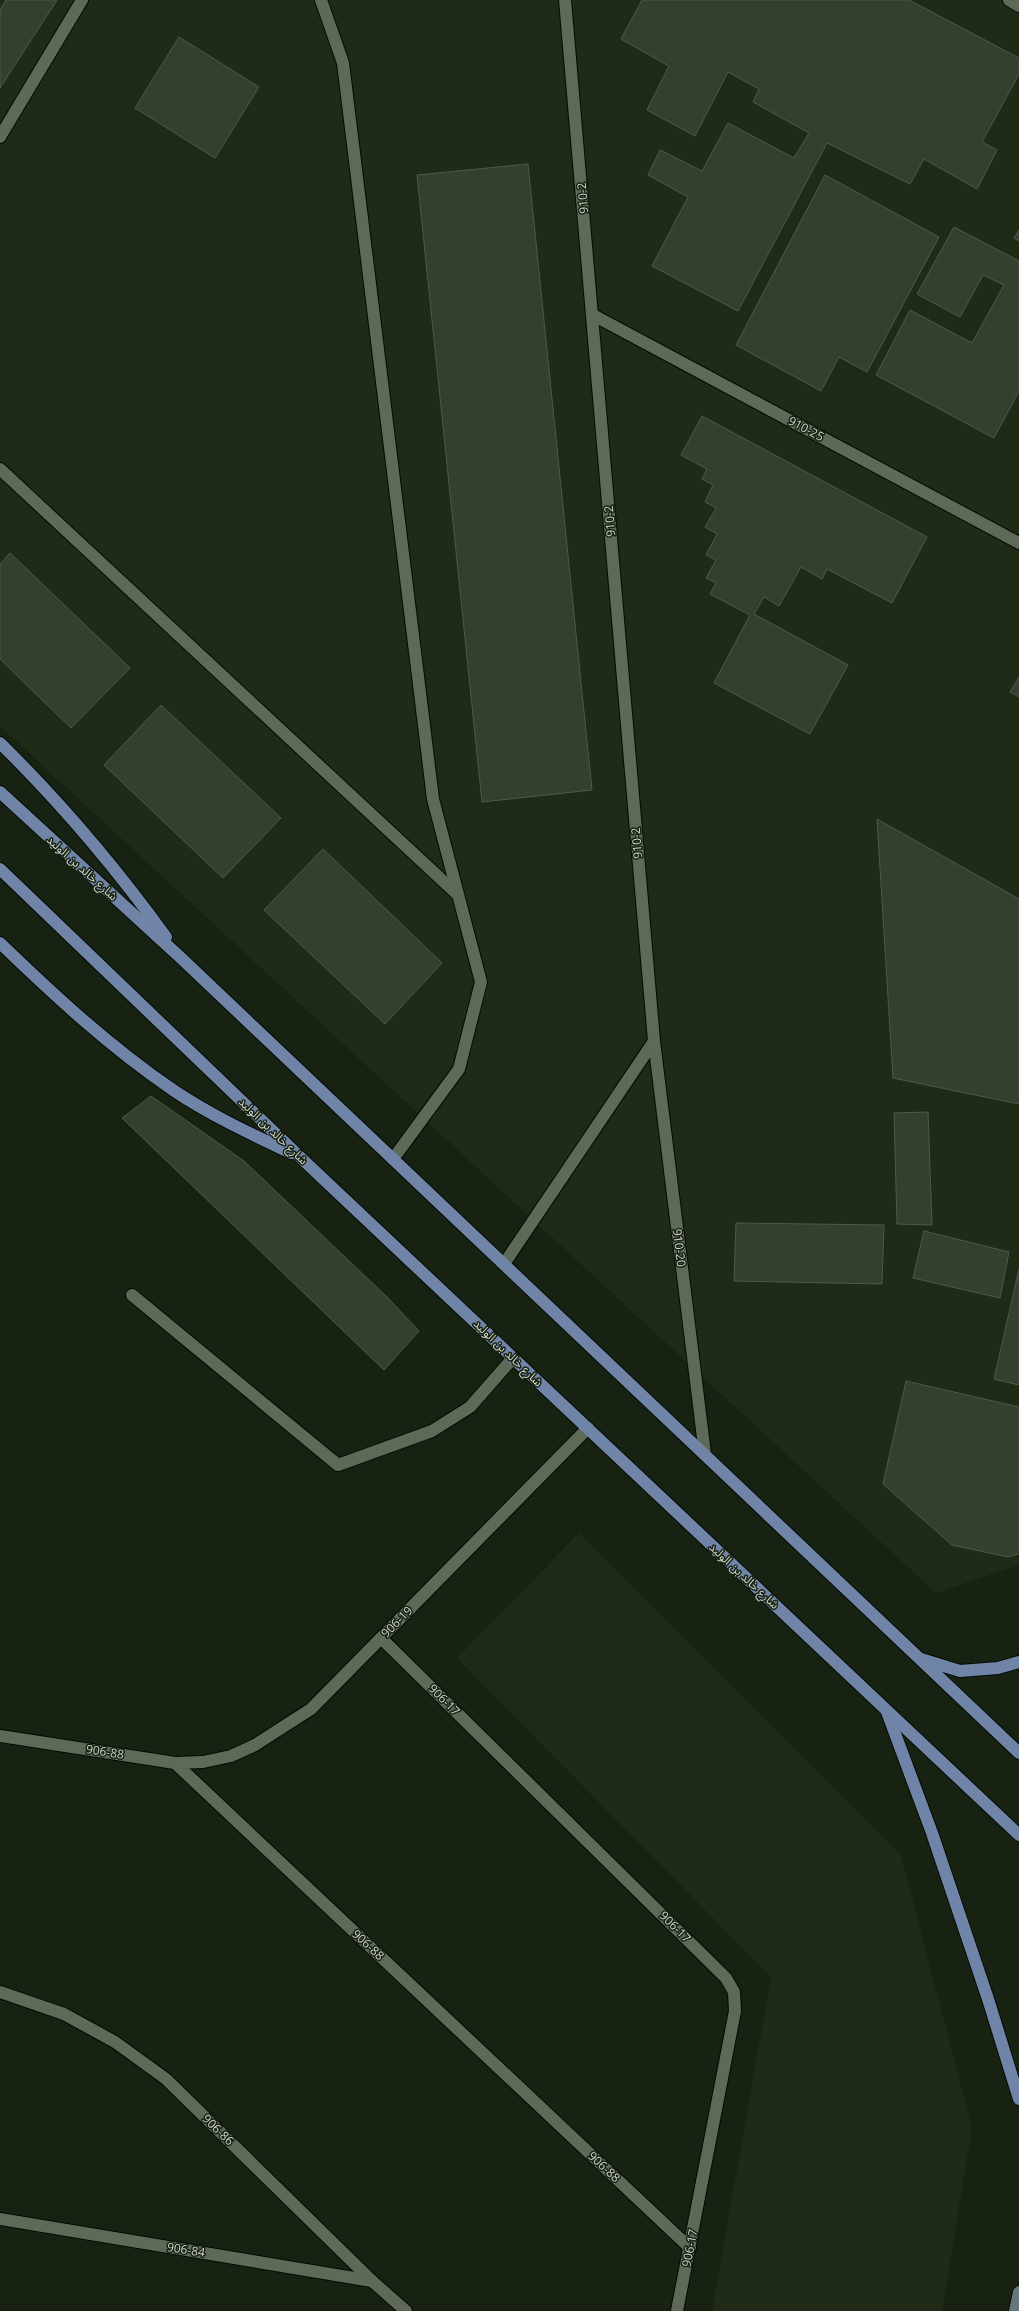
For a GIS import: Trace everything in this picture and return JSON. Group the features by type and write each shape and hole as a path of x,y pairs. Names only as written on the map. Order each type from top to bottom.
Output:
{"main road":[{"path":"0,743 63,809 104,856 181,958"},
{"name":"شارع خالد بن الوليد","path":"0,792 181,958 1019,1753"},
{"name":"شارع خالد بن الوليد","path":"0,869 301,1158 1019,1835"},
{"path":"0,943 62,1002 110,1043 174,1090 236,1127 301,1158"},
{"path":"919,1658 960,1671 998,1668 1019,1662"},
{"path":"886,1709 932,1833 988,1999 1019,2099"}],"street":[{"path":"0,137 82,0"},
{"path":"321,0 343,63 433,799 481,982 460,1069 393,1159"},
{"name":"910-2","path":"565,0 594,315 654,1041"},
{"path":"1009,0 1019,6"},
{"name":"910-25","path":"594,315 1019,543"},
{"path":"0,469 457,893"},
{"path":"504,1264 654,1041"},
{"name":"910-20","path":"654,1041 704,1454"},
{"path":"132,1295 338,1465 432,1431 470,1407 513,1358"},
{"name":"906-19","path":"175,1763 203,1762 231,1756 255,1745 311,1709 588,1428"},
{"name":"906-17","path":"381,1638 726,1978 734,1992 735,2011 677,2311"},
{"name":"906-88","path":"0,1736 175,1763 690,2248"},
{"name":"906-86","path":"0,1992 64,2014 115,2042 166,2079 372,2281 406,2311"},
{"name":"906-84","path":"0,2219 372,2281"},
{"path":"1016,2311 1019,2292"}],"shaded area":[{"path":"0,0 1019,0 1019,1565 936,1593 0,726"},
{"path":"579,1533 901,1855 972,2128 942,2311 712,2311 771,1977 457,1658"}],"building":[{"path":"6,0 57,0 0,88 0,10"},
{"path":"642,0 909,0 1019,58 1019,74 982,142 997,150 977,189 924,159 910,184 827,143 738,311 652,266 688,197 648,175 660,150 702,171 728,123 794,158 809,133 753,102 759,89 728,72 695,136 647,110 669,66 621,39"},
{"path":"179,37 259,87 215,158 135,108"},
{"path":"528,164 592,790 482,802 417,175"},
{"path":"825,175 939,237 867,372 839,357 821,391 736,345"},
{"path":"954,227 1019,261 1019,391 994,438 876,375 910,310 972,343 1004,285 983,275 960,317 917,294"},
{"path":"1019,230 1019,241 1014,238"},
{"path":"702,416 927,537 892,603 827,569 822,579 801,567 779,606 764,597 754,614 848,665 810,734 714,683 750,615 710,594 716,583 706,578 716,560 706,555 717,534 705,527 716,508 705,502 713,485 702,479 707,469 681,455"},
{"path":"10,553 130,668 71,728 0,659 0,564"},
{"path":"1019,677 1019,697 1010,692"},
{"path":"161,705 281,818 223,878 104,765"},
{"path":"877,819 1019,899 1019,1104 893,1078"},
{"path":"323,849 442,963 385,1024 264,910"},
{"path":"151,1096 244,1161 388,1298 419,1331 384,1370 122,1118"},
{"path":"928,1112 932,1225 897,1224 894,1113"},
{"path":"736,1223 884,1225 882,1284 734,1281"},
{"path":"924,1231 1009,1252 1000,1298 913,1278"},
{"path":"1019,1269 1019,1385 994,1379"},
{"path":"906,1381 1019,1407 1019,1554 1008,1557 952,1545 883,1484"}]}
